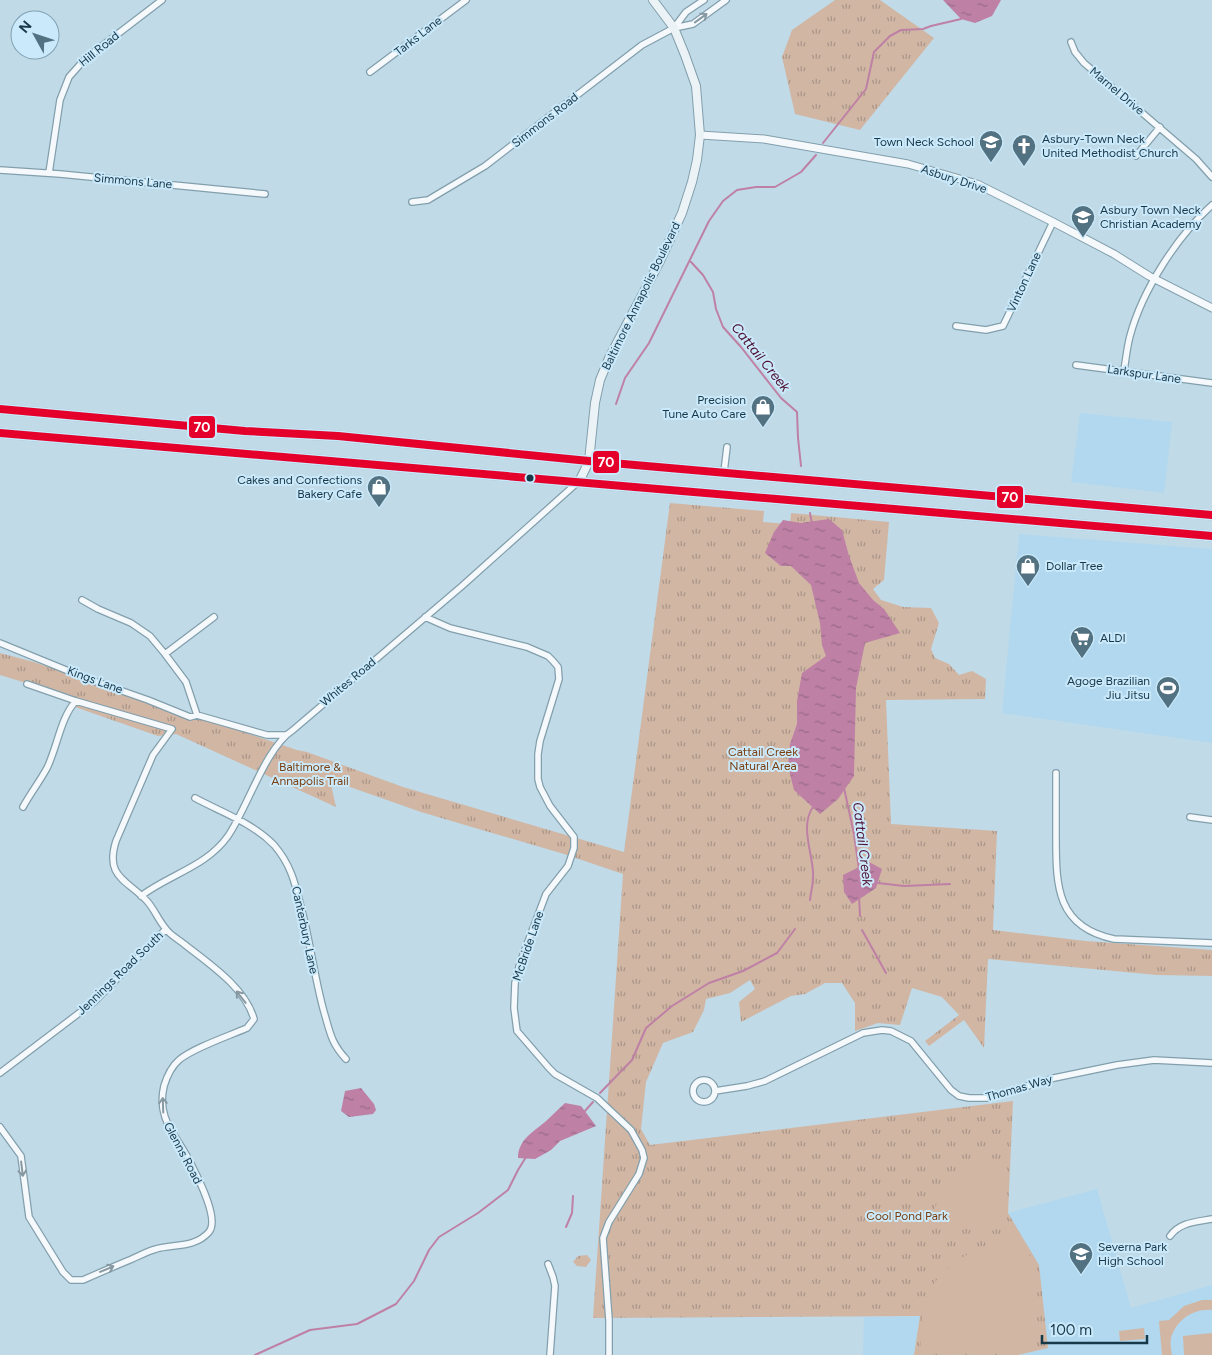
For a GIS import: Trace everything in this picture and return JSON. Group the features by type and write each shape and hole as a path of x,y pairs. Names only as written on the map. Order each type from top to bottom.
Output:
{"highway":[{"path":"0,409 245,431 338,436 589,461 1212,515"},
{"path":"0,432 1212,536"}],"main road":[{"name":"Baltimore Annapolis Boulevard","path":"578,482 589,461 595,403 600,380 610,356 660,261 682,213 692,182 700,135 696,86 674,28 653,0"}],"street":[{"name":"Hill Road","path":"50,173 60,100 69,77 85,59 162,0"},
{"name":"Tarks Lane","path":"370,72 466,0"},
{"path":"674,28 686,12 704,0"},
{"path":"674,28 693,24 726,0"},
{"name":"Simmons Road","path":"412,202 428,200 485,166 642,45 674,28"},
{"name":"Marnel Drive","path":"1071,42 1075,52 1084,63 1196,159 1212,177"},
{"path":"1136,156 1160,127"},
{"name":"Asbury Drive","path":"700,135 764,139 908,164 977,184 1053,222 1212,308"},
{"name":"Simmons Lane","path":"0,170 50,173 265,194"},
{"path":"1124,370 1130,336 1140,308 1183,235 1212,205"},
{"name":"Vinton Lane","path":"956,326 986,330 1003,326 1053,222"},
{"name":"Larkspur Lane","path":"1076,365 1212,383"},
{"path":"724,472 727,447"},
{"name":"Whites Road","path":"141,896 160,883 196,866 211,855 227,836 273,750 284,736 425,617 578,482"},
{"path":"82,600 98,609 131,622 150,636 166,654 186,682 197,715 267,735 284,736"},
{"path":"166,654 214,617"},
{"name":"McBride Lane","path":"425,617 450,628 528,647 548,656 558,667 559,679 540,741 537,760 538,779 550,806 574,838 574,848 568,866 546,894 520,963 515,983 514,1008 518,1031 549,1068 560,1078 597,1098 631,1130 642,1150 643,1166 609,1222 603,1238 609,1320 609,1355"},
{"name":"Kings Lane","path":"0,643 88,679 190,717 197,715"},
{"name":"Jennings Road South","path":"0,1073 95,1001 166,929 147,901 118,875 112,861 112,852 153,755 172,729 76,701 27,684"},
{"path":"23,807 46,769 66,716 76,701"},
{"path":"1056,773 1056,876 1059,892 1069,913 1089,931 1107,938 1212,944"},
{"name":"Canterbury Lane","path":"195,798 250,827 273,845 286,862 298,890 321,1000 330,1032 336,1048 346,1059"},
{"path":"1190,817 1212,820"},
{"name":"Glenns Road","path":"0,1127 21,1156 29,1218 63,1272 71,1280 83,1280 156,1249 191,1243 208,1233 212,1228 213,1219 190,1161 167,1126 163,1114 163,1089 170,1071 180,1059 247,1028 254,1018 251,1010 229,980 166,929"},
{"name":"Thomas Way","path":"715,1091 765,1081 863,1034 882,1030 891,1031 911,1041 950,1090 960,1096 969,1098 988,1098 1054,1078 1131,1063 1154,1060 1212,1063"},
{"path":"703,1080 713,1084 715,1091 711,1100 703,1102 694,1097 692,1089 695,1084 703,1080"},
{"path":"1170,1236 1176,1229 1184,1225 1212,1219"},
{"path":"548,1264 555,1286 550,1355"}],"shaded area":[{"path":"1080,413 1172,422 1164,493 1071,482"},
{"path":"1019,534 1212,549 1212,743 1002,713"},
{"name":"Severna Park High School","path":"1097,1189 1131,1308 1212,1285 1212,1355 1018,1355 1048,1348 1008,1213"},
{"path":"920,1316 914,1355 863,1355 864,1317"}],"green space":[{"path":"835,0 880,0 934,38 860,130 795,114 782,57 792,30"},
{"path":"670,503 764,511 763,522 790,524 791,513 889,522 884,580 873,589 881,600 903,607 931,608 939,623 931,649 935,658 949,664 959,675 972,671 986,679 985,699 886,700 891,824 997,831 993,930 1086,941 1212,950 1212,976 1157,975 988,959 984,1048 964,1020 929,1046 925,1041 959,1015 942,997 912,988 900,1025 878,1023 855,1031 855,1003 842,983 825,983 805,994 791,996 741,1022 739,1002 755,989 750,980 730,993 706,999 704,1010 693,1032 663,1043 646,1082 641,1129 650,1145 1013,1101 1008,1213 1039,1265 1048,1348 1018,1355 914,1355 920,1316 593,1318 623,874 564,854 421,812 330,780 336,807 176,734 158,736 75,707 78,699 0,675 0,653 34,662 307,752 403,787 624,852"},
{"path":"1004,1160 1001,1220 996,1230 930,1226 938,1200 953,1178 972,1166"},
{"path":"1019,1240 1036,1265 1036,1324 1031,1345 1025,1349 921,1354 923,1311 928,1295 946,1269 972,1252"},
{"path":"587,1255 591,1260 586,1267 577,1266 573,1262 578,1256"},
{"path":"1202,1300 1212,1300 1212,1310 1192,1313 1181,1321 1171,1338 1172,1355 1162,1355 1159,1321 1169,1320 1184,1306"},
{"path":"1144,1328 1145,1339 1120,1341 1119,1331"},
{"path":"1212,1333 1212,1355 1184,1355 1183,1336"}],"water":[{"path":"943,0 1001,0 992,16 975,23 961,19"},
{"path":"829,519 842,530 859,583 873,600 884,609 900,633 865,643 856,688 854,776 838,799 820,814 794,790 788,766 790,744 797,724 797,701 802,673 826,656 822,645 820,623 811,585 791,566 781,566 765,553 774,532 783,520 801,523"},
{"path":"869,862 882,869 876,888 852,904 844,892 843,875"},
{"path":"361,1088 374,1104 376,1110 373,1114 349,1117 341,1111 345,1091"},
{"path":"565,1103 581,1106 596,1126 560,1141 551,1150 535,1159 518,1158 523,1141"}],"waterway":[{"name":"Cattail Creek","path":"823,143 866,89 874,52 890,36 901,30 923,29 961,19"},
{"name":"Cattail Creek","path":"616,404 625,378 649,343 709,221 723,201 737,190 775,187 801,172 816,155"},
{"name":"Cattail Creek","path":"691,262 703,275 713,292 716,309 723,327 781,398 797,412 801,466"},
{"name":"Cattail Creek","path":"810,513 812,524"},
{"name":"Cattail Creek","path":"844,788 859,869"},
{"name":"Cattail Creek","path":"810,900 813,875 807,822 813,807"},
{"path":"878,883 904,886 950,884"},
{"name":"Cattail Creek","path":"859,896 860,916"},
{"name":"Cattail Creek","path":"600,1093 632,1060 646,1028 672,1006 709,983 743,971 777,953 795,929"},
{"name":"Cattail Creek","path":"862,930 886,973"},
{"name":"Cattail Creek","path":"584,1112 593,1102"},
{"name":"Cattail Creek","path":"255,1355 310,1330 357,1324 396,1304 414,1281 429,1250 439,1237 478,1213 508,1190 526,1157"},
{"path":"566,1227 572,1213 573,1196"}],"transit line":[{"name":"70","path":"0,409 245,431 338,436 589,461 1212,515"},
{"name":"70","path":"0,433 1212,536"}],"place":[{"name":"Town Neck School","path":"991,163"},
{"name":"Asbury-Town Neck United Methodist Church","path":"1024,167"},
{"name":"Asbury Town Neck Christian Academy","path":"1083,238"},
{"name":"Precision Tune Auto Care","path":"763,428"},
{"name":"Cakes and Confections Bakery Cafe","path":"379,508"},
{"name":"Dollar Tree","path":"1028,587"},
{"name":"ALDI","path":"1082,659"},
{"name":"Agoge Brazilian Jiu Jitsu","path":"1168,709"},
{"name":"Severna Park High School","path":"1081,1275"}],"park label":[{"name":"Cattail Creek Natural Area","path":"763,759"},
{"name":"Baltimore & Annapolis Trail","path":"310,774"},
{"name":"Cool Pond Park","path":"907,1216"}]}
